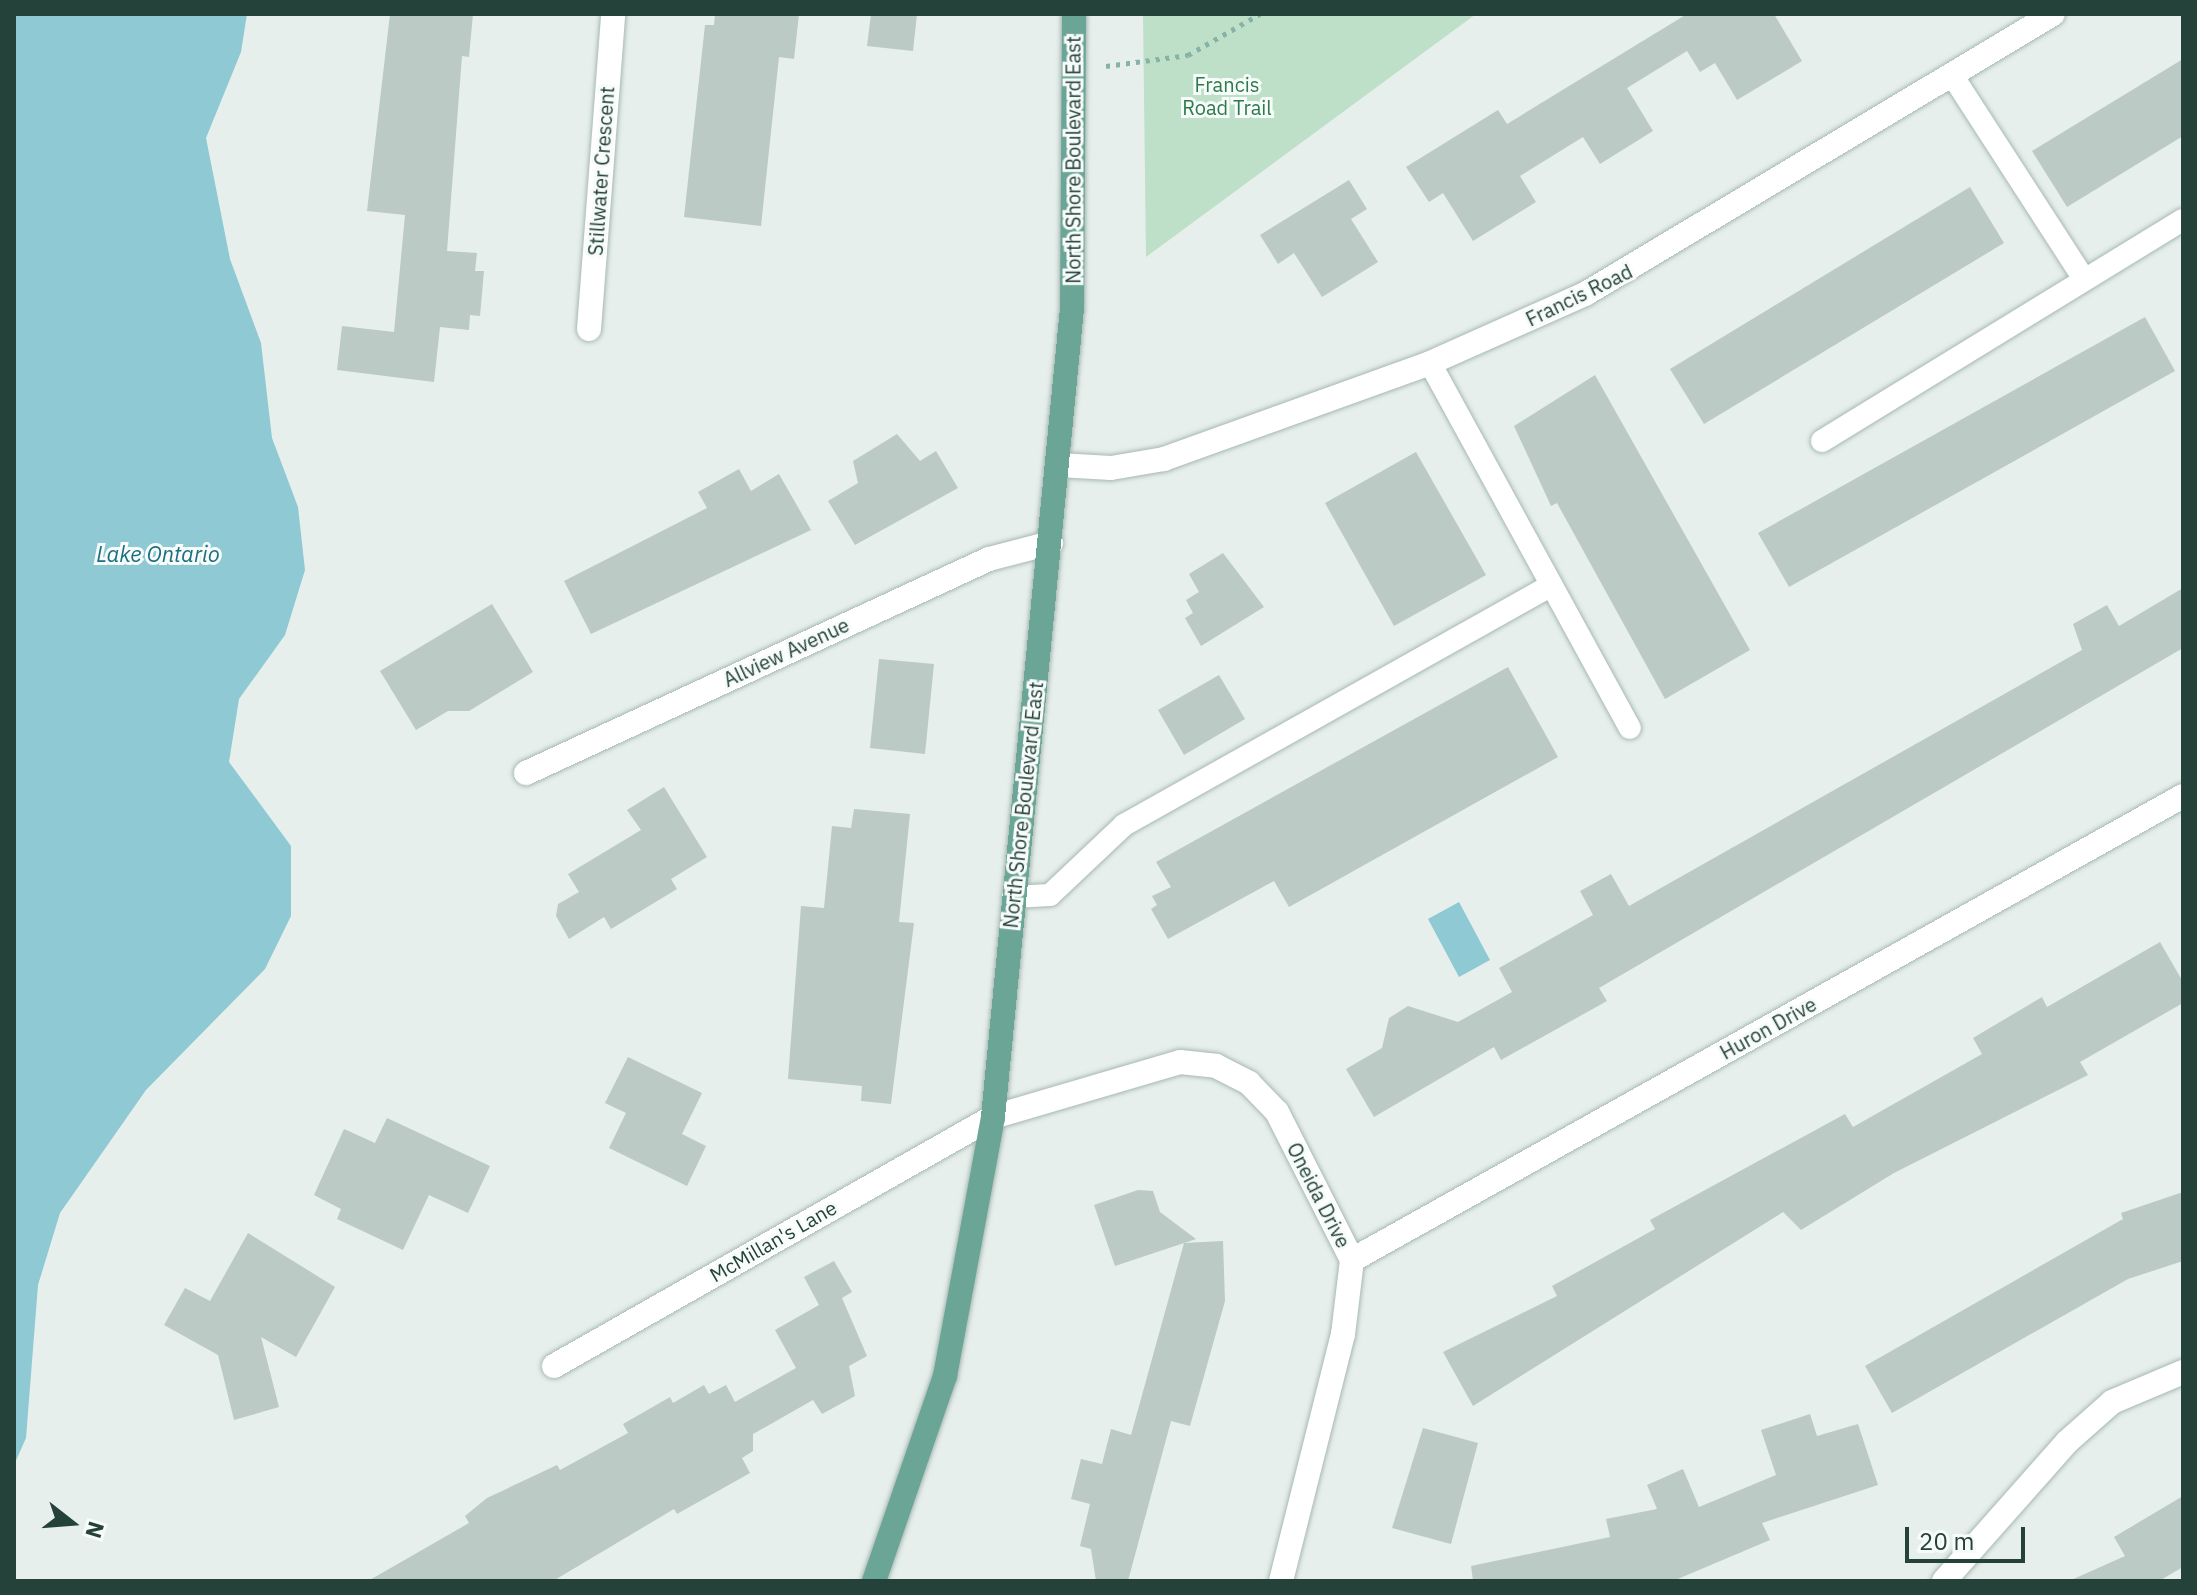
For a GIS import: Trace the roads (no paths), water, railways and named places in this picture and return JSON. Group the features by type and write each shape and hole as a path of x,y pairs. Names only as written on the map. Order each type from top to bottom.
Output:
{"main road":[{"name":"North Shore Boulevard East","path":"874,1581 945,1376 993,1117 1059,465 1077,70 1074,14"}],"street":[{"name":"Stillwater Crescent","path":"589,329 613,14"},
{"name":"Francis Road","path":"1059,465 1111,468 1164,459 1430,363 1655,257 2053,14"},
{"name":"Allview Avenue","path":"526,773 989,559 1051,543"},
{"name":"Huron Drive","path":"1352,1260 2183,796"},
{"name":"Oneida Drive","path":"993,1117 1180,1062 1216,1066 1249,1083 1277,1112 1352,1260 1343,1334 1281,1581"},
{"name":"McMillan's Lane","path":"554,1366 993,1117"},
{"path":"1944,1581 2101,1412 2183,1372"}],"lane":[{"path":"1952,75 2082,276"},
{"path":"1822,441 2082,276 2183,220"},
{"path":"1430,363 1630,728"},
{"path":"1013,897 1050,895 1124,825 1551,585"}],"water":[{"name":"Lake Ontario","path":"14,14 247,14 241,52 206,138 230,259 261,343 272,438 298,507 305,570 285,635 239,699 229,762 291,846 291,916 265,969 146,1090 60,1213 38,1285 26,1438 14,1465"},
{"path":"1459,902 1490,960 1459,977 1428,919"}],"park label":[{"name":"Francis Road Trail","path":"1227,96"}]}
